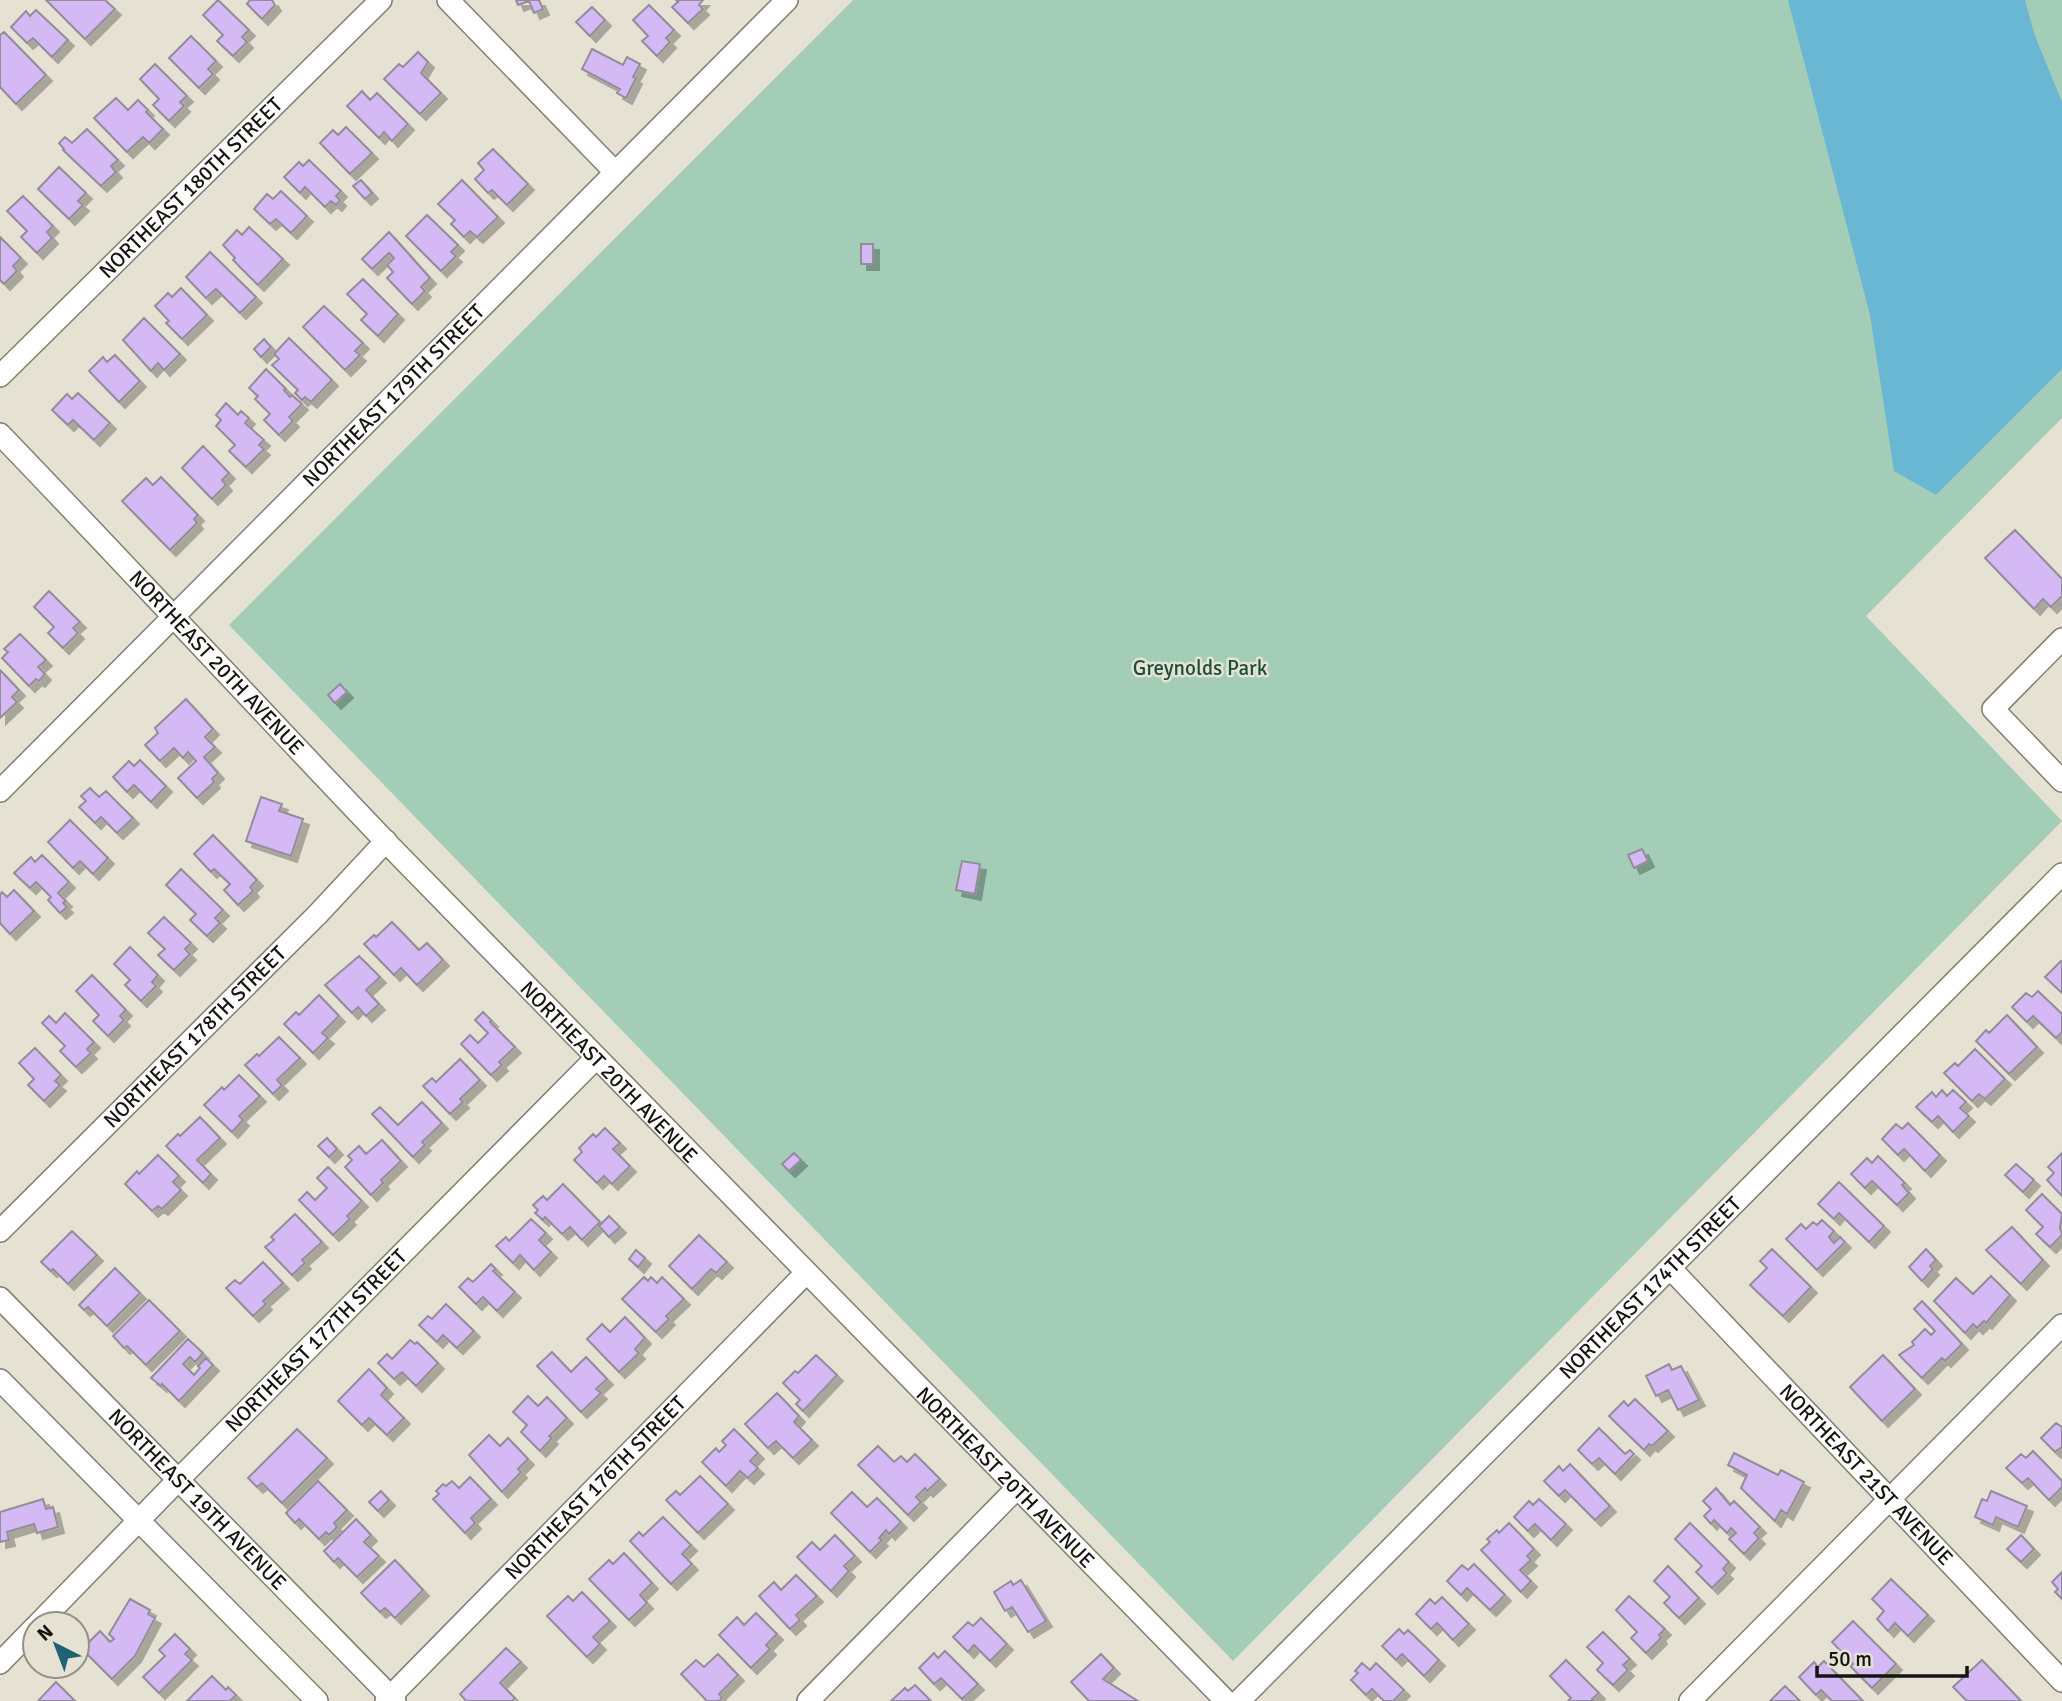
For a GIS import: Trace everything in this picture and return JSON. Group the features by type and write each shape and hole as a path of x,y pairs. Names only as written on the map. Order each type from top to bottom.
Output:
{"street":[{"name":"NORTHEAST 180TH STREET","path":"0,376 381,0"},
{"path":"448,0 615,172"},
{"name":"NORTHEAST 179TH STREET","path":"0,792 788,0"},
{"name":"NORTHEAST 20TH AVENUE","path":"0,434 386,841 805,1274 1226,1701"},
{"path":"2062,639 1993,709 2062,781"},
{"name":"NORTHEAST 178TH STREET","path":"0,1231 308,924 386,841"},
{"name":"NORTHEAST 174TH STREET","path":"1240,1701 2062,874"},
{"name":"NORTHEAST 177TH STREET","path":"51,1610 596,1058"},
{"name":"NORTHEAST 21ST AVENUE","path":"1670,1268 2062,1681"},
{"name":"NORTHEAST 176TH STREET","path":"390,1700 805,1274"},
{"name":"NORTHEAST 19TH AVENUE","path":"0,1298 390,1700"},
{"path":"1690,1701 2062,1325"},
{"path":"0,1380 317,1701"},
{"path":"808,1701 1016,1489"},
{"name":"NORTHEAST 177TH STREET","path":"0,1663 21,1641"}],"green space":[{"name":"Greynolds Park","path":"853,0 2062,0 2062,418 1866,616 2062,821 1233,1661 229,625"}],"water":[{"path":"1788,0 2025,0 2035,36 2062,102 2062,369 1936,495 1894,471 1870,315"}],"building":[{"path":"46,0 105,0 115,9 85,39"},
{"path":"218,0 249,30 242,37 247,42 233,56 217,41 223,35 203,15"},
{"path":"250,0 272,0 275,5 262,19 247,4"},
{"path":"516,0 539,0 543,9 534,13 529,1 518,5"},
{"path":"676,0 703,0 699,5 703,9 688,23 672,7 678,2"},
{"path":"649,5 674,30 666,38 670,42 657,56 642,41 648,36 633,20"},
{"path":"592,7 605,20 590,36 576,22"},
{"path":"36,10 68,40 52,57 33,38 27,43 11,27 26,11 30,16"},
{"path":"4,32 46,75 16,104 0,87 0,35"},
{"path":"191,36 216,61 208,69 213,74 199,88 169,58"},
{"path":"592,49 623,65 627,57 640,64 626,98 617,93 620,89 582,69"},
{"path":"418,52 428,62 421,73 441,93 420,114 384,79 399,64 403,67"},
{"path":"155,64 187,96 180,102 184,106 169,121 153,105 159,99 140,79"},
{"path":"362,91 370,100 377,93 408,124 392,141 384,132 379,138 347,106"},
{"path":"116,98 128,110 138,100 163,129 149,143 143,137 127,152 94,118"},
{"path":"346,127 372,153 350,174 320,143 333,130 338,135"},
{"path":"87,129 118,160 111,166 116,172 101,186 59,143 65,137 72,143"},
{"path":"493,149 528,184 507,205 492,190 488,193 475,179 484,170 478,163"},
{"path":"309,160 341,191 336,196 340,200 336,205 331,201 325,207 305,187 300,193 284,177 299,162 303,166"},
{"path":"59,167 86,193 78,201 83,205 69,219 38,189"},
{"path":"361,180 372,193 365,199 353,186"},
{"path":"462,180 498,217 477,237 470,231 464,237 451,224 455,220 438,204"},
{"path":"281,191 307,216 291,233 276,219 270,224 254,209 267,194 273,199"},
{"path":"23,196 53,226 47,232 52,238 37,253 21,237 27,231 7,211"},
{"path":"427,215 458,245 451,252 456,256 441,271 406,236"},
{"path":"249,227 283,259 258,285 233,260 235,258 223,245 237,230 242,235"},
{"path":"389,232 430,278 421,287 425,291 412,304 387,278 393,272 387,265 394,258 389,253 372,269 362,259"},
{"path":"0,237 21,258 13,266 17,271 4,284 0,280"},
{"path":"861,244 873,244 873,264 861,264"},
{"path":"210,252 256,297 240,313 216,289 206,298 186,277"},
{"path":"363,279 398,314 378,336 361,320 367,314 347,294"},
{"path":"181,288 207,315 182,339 166,323 169,321 155,306 168,293 172,297"},
{"path":"324,306 363,343 355,351 360,355 345,370 303,327"},
{"path":"144,318 180,354 164,370 158,363 151,371 123,340"},
{"path":"289,338 332,380 311,402 305,397 302,400 295,393 298,390 272,365 279,359 274,354"},
{"path":"264,339 271,347 261,357 254,349"},
{"path":"115,355 140,381 119,402 89,371 103,357 107,362"},
{"path":"266,369 286,389 284,390 290,397 292,395 302,404 289,417 293,421 279,435 264,420 270,414 255,399 258,396 249,388"},
{"path":"78,393 110,423 94,440 73,420 68,425 52,410 67,394 72,399"},
{"path":"226,403 238,415 241,411 249,418 245,423 264,440 259,445 264,449 246,467 229,451 235,445 216,426 221,420 216,415"},
{"path":"203,446 229,473 222,480 226,485 212,499 182,468"},
{"path":"161,477 198,515 194,519 197,523 170,550 122,501 146,478 153,485"},
{"path":"2015,530 2062,579 2062,596 2051,607 2043,599 2034,609 1985,558"},
{"path":"49,591 80,622 73,628 78,633 63,648 48,633 54,627 34,607"},
{"path":"20,634 46,660 38,667 45,674 29,686 2,658 8,652 4,649"},
{"path":"0,670 19,690 12,697 17,702 0,718"},
{"path":"340,684 347,692 335,703 328,695"},
{"path":"186,699 213,729 205,737 215,747 204,757 218,773 212,779 214,782 197,798 178,778 196,761 188,752 183,758 174,748 160,761 145,745 158,733 155,728"},
{"path":"140,760 166,786 151,802 134,785 127,792 113,777 129,761 134,766"},
{"path":"90,788 99,797 106,791 133,818 117,833 101,817 95,823 79,807 86,801 81,796"},
{"path":"261,797 282,804 279,811 303,819 291,856 246,841"},
{"path":"70,820 108,858 93,874 80,861 73,868 48,842"},
{"path":"213,835 257,880 250,887 253,891 238,905 224,890 230,884 214,869 211,872 194,854"},
{"path":"1642,849 1648,861 1634,868 1628,855"},
{"path":"42,855 69,882 58,893 66,901 63,903 67,907 60,913 48,900 51,897 36,882 30,888 14,873 31,857 35,862"},
{"path":"962,861 980,864 975,894 956,890"},
{"path":"181,869 223,910 215,918 220,923 207,936 190,920 196,914 166,885"},
{"path":"14,890 34,911 10,934 0,923 0,895 2,892 7,897"},
{"path":"164,917 191,943 185,949 190,954 174,970 158,955 165,949 148,933"},
{"path":"392,922 419,950 427,943 443,960 417,985 401,968 394,975 364,944"},
{"path":"130,947 158,975 152,982 156,986 141,1001 125,985 130,980 114,964"},
{"path":"359,956 380,977 366,990 379,1004 366,1016 358,1007 352,1013 325,985"},
{"path":"2062,962 2062,993 2045,977"},
{"path":"92,975 126,1010 120,1016 124,1020 108,1036 93,1021 99,1015 76,991"},
{"path":"2038,991 2062,1014 2062,1032 2056,1038 2033,1016 2027,1022 2012,1007 2026,993 2032,997"},
{"path":"319,995 339,1016 322,1033 328,1038 313,1053 284,1024 296,1012 299,1015"},
{"path":"483,1012 515,1047 499,1062 502,1065 491,1075 461,1044 470,1035 478,1043 488,1033 475,1020"},
{"path":"65,1013 94,1042 87,1049 91,1053 76,1067 60,1051 65,1046 42,1023 49,1016 56,1023"},
{"path":"2007,1015 2037,1047 2009,1074 1976,1041 1986,1030 1989,1033"},
{"path":"279,1037 300,1058 277,1080 282,1085 273,1094 245,1065"},
{"path":"35,1048 61,1075 55,1081 60,1085 44,1101 28,1085 34,1079 19,1063"},
{"path":"1975,1049 2005,1079 1985,1099 1979,1094 1972,1101 1944,1073 1955,1063 1958,1066"},
{"path":"460,1059 480,1080 460,1099 463,1102 450,1114 423,1086 432,1078 436,1082"},
{"path":"239,1075 260,1096 239,1116 243,1120 232,1132 204,1105"},
{"path":"1942,1090 1947,1096 1953,1090 1966,1102 1960,1108 1969,1116 1953,1132 1938,1116 1932,1122 1916,1107 1932,1092 1936,1097"},
{"path":"422,1102 442,1123 422,1142 425,1145 413,1157 372,1114 380,1107 398,1125"},
{"path":"200,1117 220,1138 197,1160 211,1174 203,1183 166,1146"},
{"path":"1908,1123 1940,1155 1925,1171 1904,1149 1898,1155 1882,1139 1896,1124 1902,1129"},
{"path":"605,1128 620,1143 613,1149 630,1166 612,1184 604,1176 597,1183 574,1160 582,1152 579,1148 593,1134 596,1137"},
{"path":"327,1138 337,1149 329,1157 318,1146"},
{"path":"382,1140 401,1161 381,1180 383,1183 371,1195 345,1167 352,1160 348,1156 359,1146 366,1154"},
{"path":"794,1153 801,1160 789,1171 782,1164"},
{"path":"2062,1153 2062,1196 2047,1180 2054,1173 2048,1167"},
{"path":"158,1155 179,1176 173,1182 181,1190 162,1209 158,1206 152,1211 125,1184"},
{"path":"1878,1156 1905,1183 1902,1185 1909,1193 1897,1205 1872,1181 1865,1188 1851,1174 1867,1158 1872,1163"},
{"path":"2016,1164 2034,1180 2023,1192 2005,1175"},
{"path":"328,1167 362,1201 347,1216 350,1219 333,1235 299,1200 307,1192 315,1200 327,1188 317,1178"},
{"path":"1839,1182 1884,1226 1869,1242 1839,1213 1834,1219 1818,1204"},
{"path":"563,1184 600,1222 582,1240 570,1227 562,1234 545,1217 543,1220 535,1213 538,1210 533,1205 543,1196 547,1200"},
{"path":"2042,1194 2062,1214 2062,1235 2050,1247 2036,1234 2043,1227 2026,1210"},
{"path":"295,1214 322,1242 302,1260 305,1263 292,1275 265,1247 274,1240 271,1237"},
{"path":"609,1216 620,1227 609,1237 599,1226"},
{"path":"531,1219 546,1233 539,1240 551,1252 534,1270 520,1255 513,1263 496,1246 506,1237 509,1241"},
{"path":"1822,1220 1834,1231 1829,1237 1834,1243 1840,1237 1845,1242 1817,1270 1786,1239 1801,1224 1806,1229 1813,1222 1817,1225"},
{"path":"2012,1227 2043,1260 2021,1284 1986,1250"},
{"path":"72,1231 97,1255 68,1284 53,1269 51,1271 41,1262"},
{"path":"699,1235 727,1262 716,1273 711,1269 692,1289 669,1266"},
{"path":"1772,1249 1811,1287 1783,1316 1750,1285 1767,1268 1760,1261"},
{"path":"1926,1249 1936,1260 1930,1266 1933,1269 1922,1281 1909,1267"},
{"path":"636,1250 645,1258 638,1267 629,1259"},
{"path":"263,1262 283,1283 263,1301 266,1304 253,1316 226,1288 235,1280 240,1284"},
{"path":"491,1264 496,1269 493,1271 515,1292 497,1311 483,1297 476,1304 459,1287 468,1278 473,1282"},
{"path":"115,1268 140,1293 107,1326 88,1307 84,1310 79,1305"},
{"path":"1991,1276 2010,1295 1986,1323 1984,1321 1977,1328 1973,1324 1965,1333 1934,1301 1956,1278 1973,1294"},
{"path":"644,1277 648,1281 651,1277 657,1283 662,1277 684,1299 666,1316 669,1319 656,1332 622,1299"},
{"path":"149,1300 180,1331 146,1365 113,1336"},
{"path":"1922,1301 1962,1344 1945,1361 1942,1358 1922,1378 1899,1355 1914,1345 1912,1342 1925,1329 1931,1335 1935,1331 1914,1309"},
{"path":"446,1304 474,1331 457,1348 443,1335 437,1342 419,1325 428,1316 432,1319"},
{"path":"625,1317 645,1338 635,1349 639,1353 619,1372 587,1339 602,1324 610,1332"},
{"path":"188,1339 203,1353 195,1362 190,1357 183,1364 194,1375 206,1358 213,1365 179,1401 162,1384 161,1386 151,1378"},
{"path":"410,1340 415,1344 417,1342 438,1363 416,1386 402,1372 394,1379 378,1363 387,1354 392,1359"},
{"path":"552,1352 571,1372 586,1357 607,1379 596,1389 601,1393 581,1412 537,1366"},
{"path":"816,1355 837,1375 803,1411 796,1404 800,1400 783,1383"},
{"path":"1883,1355 1915,1389 1882,1421 1850,1387"},
{"path":"1669,1364 1672,1370 1681,1366 1699,1400 1678,1410 1668,1390 1656,1396 1646,1376"},
{"path":"369,1369 387,1388 381,1395 404,1418 387,1435 369,1418 362,1425 338,1401"},
{"path":"777,1393 799,1416 794,1422 812,1440 793,1458 776,1441 768,1448 745,1424"},
{"path":"528,1396 538,1406 547,1397 567,1418 549,1436 552,1438 540,1451 521,1432 527,1425 513,1412"},
{"path":"1635,1399 1668,1431 1644,1450 1609,1416 1624,1401 1628,1406"},
{"path":"2056,1423 2062,1427 2062,1447 2055,1452 2041,1438"},
{"path":"1599,1428 1625,1454 1630,1450 1634,1454 1615,1474 1599,1458 1592,1464 1578,1450"},
{"path":"297,1429 327,1458 282,1503 262,1483 257,1487 248,1478"},
{"path":"734,1429 758,1453 750,1461 758,1468 748,1478 740,1471 726,1486 702,1462 716,1448 719,1452 726,1445 722,1441"},
{"path":"489,1435 500,1446 508,1438 528,1459 518,1469 521,1472 502,1492 469,1455"},
{"path":"878,1446 894,1462 901,1456 907,1462 915,1454 940,1479 916,1497 921,1502 908,1515 858,1465"},
{"path":"2033,1451 2062,1481 2062,1487 2049,1500 2028,1478 2022,1483 2006,1468 2021,1454 2026,1458"},
{"path":"1734,1453 1778,1475 1781,1470 1804,1482 1787,1514 1781,1510 1775,1521 1741,1488 1747,1475 1728,1465"},
{"path":"1570,1464 1610,1506 1595,1520 1565,1490 1559,1496 1544,1481 1559,1466 1563,1471"},
{"path":"700,1476 728,1504 698,1533 666,1500 676,1491 680,1495"},
{"path":"470,1477 491,1499 471,1518 475,1523 465,1533 433,1499 439,1494 436,1491 443,1484 446,1486 452,1481 459,1488"},
{"path":"318,1481 347,1510 334,1523 337,1527 329,1535 326,1532 319,1539 299,1519 295,1523 286,1513"},
{"path":"1716,1488 1730,1505 1734,1501 1760,1527 1754,1533 1759,1538 1744,1554 1729,1539 1736,1533 1731,1528 1727,1533 1714,1520 1711,1524 1704,1516 1711,1509 1703,1501"},
{"path":"381,1491 389,1500 378,1511 369,1502"},
{"path":"1991,1491 2027,1506 2018,1527 1996,1517 1993,1525 1975,1517 1982,1499 1987,1501"},
{"path":"852,1492 867,1507 877,1498 901,1522 889,1534 886,1530 879,1538 882,1540 870,1552 831,1513"},
{"path":"43,1499 46,1509 53,1507 58,1527 37,1533 34,1524 7,1532 9,1540 0,1542 0,1512"},
{"path":"1539,1499 1566,1524 1551,1540 1535,1524 1528,1531 1514,1517 1529,1501 1533,1505"},
{"path":"663,1517 691,1545 682,1554 692,1564 671,1584 630,1541 639,1532 643,1536"},
{"path":"356,1519 371,1535 364,1542 379,1556 357,1577 338,1558 334,1562 324,1551"},
{"path":"1509,1523 1534,1549 1527,1556 1531,1560 1520,1570 1531,1581 1521,1592 1481,1550 1490,1542 1487,1539 1497,1530 1499,1533"},
{"path":"1690,1523 1729,1562 1723,1569 1727,1573 1712,1588 1696,1572 1702,1566 1675,1539"},
{"path":"835,1535 855,1556 844,1566 849,1571 831,1591 797,1557 812,1542 820,1550"},
{"path":"2021,1535 2034,1549 2021,1562 2007,1549"},
{"path":"624,1553 652,1583 640,1595 647,1603 629,1620 589,1579 609,1560 613,1564"},
{"path":"395,1560 423,1590 395,1618 385,1608 380,1612 361,1593"},
{"path":"1474,1564 1505,1595 1490,1610 1467,1588 1461,1595 1447,1581 1462,1565 1468,1570"},
{"path":"1668,1566 1699,1598 1679,1618 1664,1603 1670,1597 1654,1581"},
{"path":"2062,1572 2062,1599 2055,1592 2058,1589 2052,1582"},
{"path":"796,1575 817,1596 796,1615 800,1620 790,1629 759,1596 774,1582 781,1590"},
{"path":"1891,1579 1928,1615 1908,1636 1895,1623 1888,1631 1877,1619 1884,1611 1872,1599"},
{"path":"1021,1580 1046,1621 1028,1632 1012,1607 1005,1611 994,1592 1011,1581 1013,1585"},
{"path":"582,1592 610,1621 593,1637 600,1644 587,1657 547,1616 568,1596 573,1601"},
{"path":"1629,1596 1665,1629 1659,1635 1661,1638 1646,1653 1631,1638 1637,1632 1616,1610"},
{"path":"1442,1597 1469,1624 1453,1640 1437,1623 1431,1629 1416,1614 1430,1599 1435,1604"},
{"path":"130,1599 150,1610 148,1614 155,1618 135,1656 112,1679 91,1658 91,1640 100,1631 110,1642 114,1639 109,1634"},
{"path":"756,1613 777,1634 766,1645 770,1649 751,1668 719,1635 737,1617 744,1625"},
{"path":"981,1618 1007,1644 990,1661 974,1645 968,1652 953,1637 968,1622 973,1626"},
{"path":"1853,1621 1896,1664 1872,1688 1850,1666 1853,1664 1832,1642"},
{"path":"1399,1629 1404,1634 1408,1630 1439,1660 1424,1676 1402,1654 1396,1660 1382,1646"},
{"path":"1603,1632 1630,1659 1623,1665 1628,1670 1613,1685 1597,1670 1603,1663 1587,1647"},
{"path":"175,1634 190,1649 185,1654 192,1660 159,1693 143,1677 165,1656 159,1650"},
{"path":"506,1648 521,1662 500,1683 515,1698 512,1701 466,1701 460,1694"},
{"path":"945,1651 978,1684 962,1699 941,1678 934,1684 919,1668 934,1653 938,1658"},
{"path":"718,1654 738,1675 719,1694 722,1698 719,1701 707,1701 681,1674 696,1660 704,1667"},
{"path":"1101,1654 1114,1668 1103,1679 1138,1701 1089,1701 1071,1682"},
{"path":"1566,1660 1599,1693 1592,1699 1594,1701 1568,1701 1571,1698 1550,1676"},
{"path":"1982,1660 2021,1701 1967,1701 1953,1687"},
{"path":"1824,1661 1863,1701 1832,1701 1821,1690 1816,1695 1799,1677 1814,1662 1818,1667"},
{"path":"1362,1663 1370,1670 1376,1663 1404,1690 1393,1701 1384,1701 1372,1689 1366,1695 1351,1680"},
{"path":"212,1676 226,1690 228,1687 236,1695 230,1701 187,1701"},
{"path":"56,1682 75,1701 38,1701"},
{"path":"915,1685 931,1701 891,1701 905,1688 908,1691"},
{"path":"1785,1686 1800,1701 1770,1701"}]}
